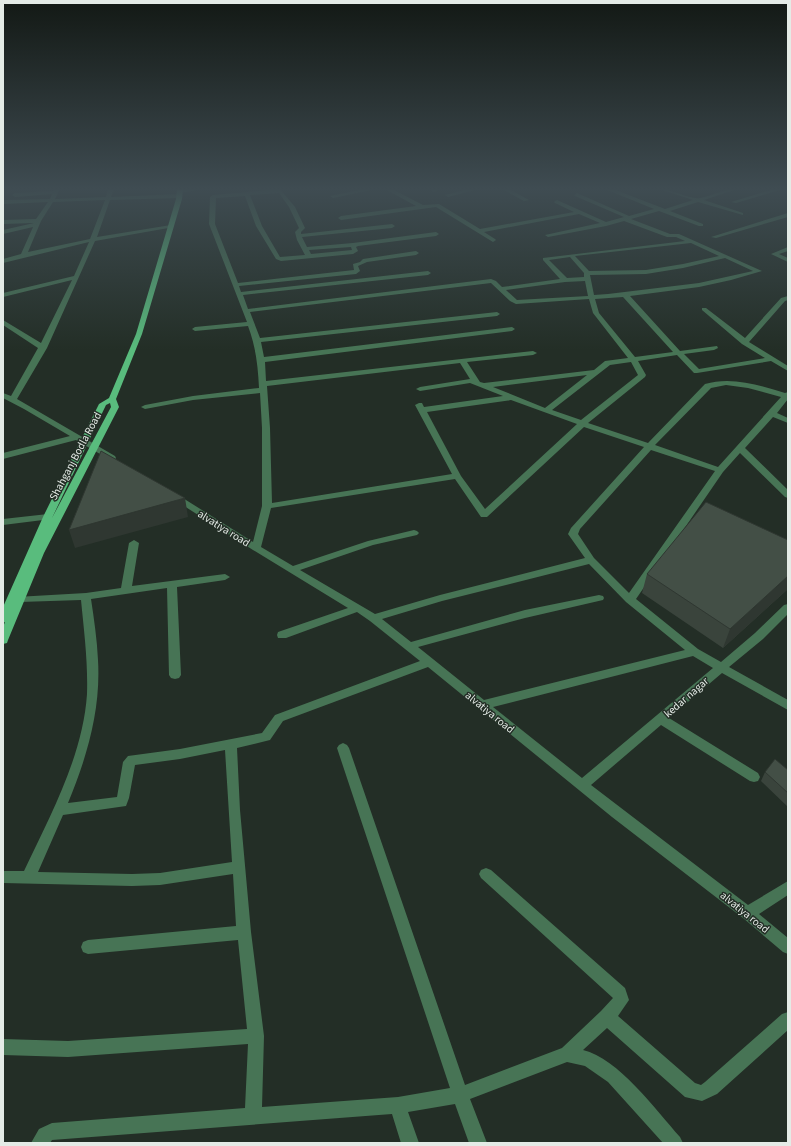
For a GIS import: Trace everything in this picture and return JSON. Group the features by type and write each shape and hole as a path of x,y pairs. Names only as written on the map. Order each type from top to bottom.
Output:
{"main road":[{"name":"Shahganj Bodla Road","path":"3,640 42,547 115,406 112,399 139,334 166,242"},
{"path":"3,619 48,517 80,439 103,404 112,399"}],"street":[{"path":"24,255 29,242"},
{"path":"3,261 81,242"},
{"path":"13,400 43,348 77,277 91,242"},
{"path":"219,242 257,340 261,360 266,428 266,506 256,548"},
{"path":"269,242 278,258 283,259 353,252 355,251 353,246 356,245"},
{"path":"302,242 309,256"},
{"path":"305,249 356,245 362,242"},
{"path":"565,280 545,259 688,242"},
{"path":"245,311 491,281 516,302 625,295 691,287 760,271 693,242"},
{"path":"788,249 774,254 788,260"},
{"path":"236,285 356,272 355,265 362,263 365,260 416,254"},
{"path":"513,397 420,407 457,476 482,514 485,515 583,423 642,375 634,360 596,313 591,297 588,276 571,255"},
{"path":"500,289 588,276 661,270 726,256"},
{"path":"618,265 625,273"},
{"path":"238,294 428,273"},
{"path":"3,295 77,277"},
{"path":"625,295 679,354 699,371 772,359"},
{"path":"745,342 783,299 788,298"},
{"path":"704,309 745,342 788,369"},
{"path":"257,340 497,314"},
{"path":"3,322 43,348"},
{"path":"195,330 250,324"},
{"path":"261,360 512,329"},
{"path":"546,411 610,363 714,348"},
{"path":"146,407 264,387 462,360 532,353"},
{"path":"462,360 476,382"},
{"path":"488,387 488,384 596,372"},
{"path":"420,389 471,381 476,382 546,411 720,470"},
{"path":"630,600 720,470 787,396 728,383 712,384 708,386 649,447 574,532 574,536 591,560 630,600 694,652 788,706"},
{"path":"3,395 121,464"},
{"path":"772,414 788,421"},
{"path":"3,456 80,439"},
{"path":"740,448 788,495"},
{"path":"266,506 457,476"},
{"name":"alvatiya road","path":"165,491 256,548 374,618 617,814 748,913 788,947"},
{"path":"3,522 48,517"},
{"path":"293,570 372,543 414,533"},
{"path":"126,591 134,542"},
{"path":"374,618 440,598 591,560"},
{"path":"20,599 86,596 225,577"},
{"path":"172,584 175,675"},
{"path":"28,878 59,810 80,758 90,715 94,668 86,596"},
{"path":"409,646 525,614 599,598"},
{"path":"282,635 358,608"},
{"name":"kedar nagar","path":"582,785 759,636 788,608"},
{"path":"482,705 694,652"},
{"path":"59,810 121,802 130,762 132,760 180,754 266,737 279,718 430,662"},
{"path":"661,719 754,777"},
{"path":"231,744 234,810 244,932 256,1036 253,1116"},
{"path":"343,748 460,1095 478,1143"},
{"path":"3,877 132,880 160,878 239,867"},
{"path":"40,1143 45,1135 52,1132 398,1106 460,1095 567,1054 607,1017 621,1000 620,993 486,874"},
{"path":"748,913 788,887"},
{"path":"88,947 244,932"},
{"path":"607,1017 691,1091 702,1093 711,1088 788,1020"},
{"path":"3,1047 68,1049 256,1036"},
{"path":"567,1054 602,1066 614,1076 674,1143"},
{"path":"398,1106 410,1143"}],"building":[{"path":"101,451 185,498 69,530"},
{"path":"706,502 788,540 788,576 730,629 647,574"},
{"path":"775,759 788,770 788,793 765,772"}]}
